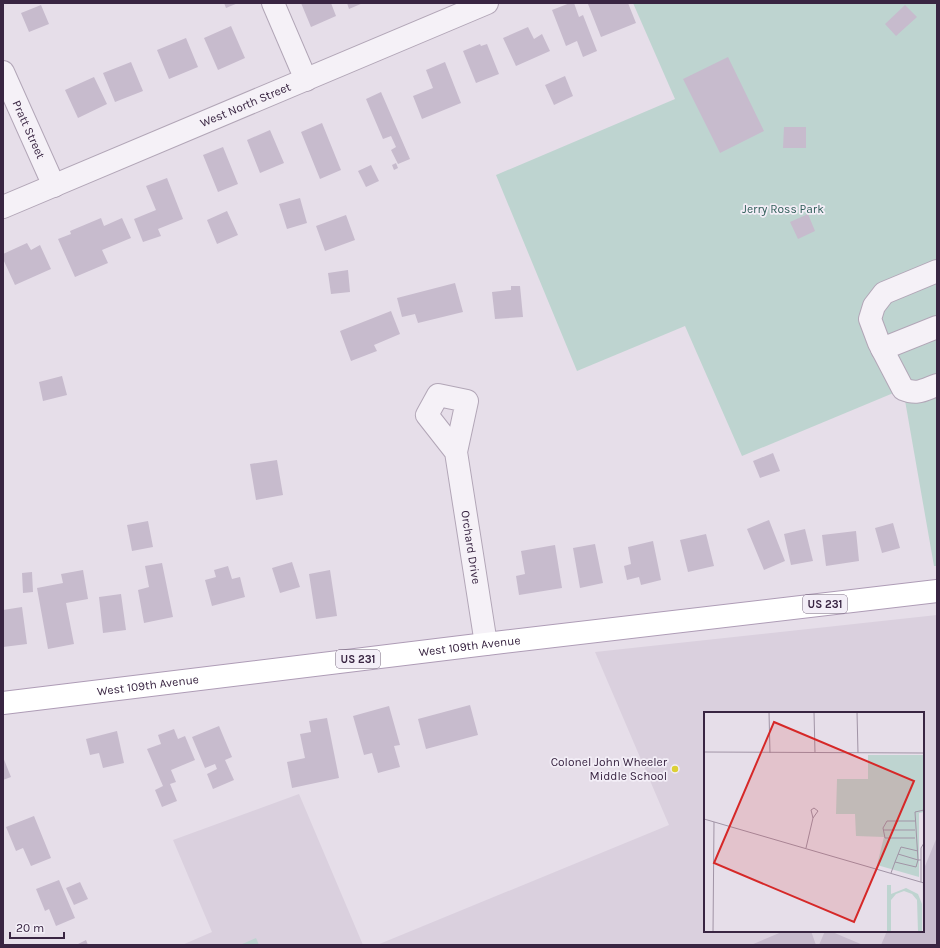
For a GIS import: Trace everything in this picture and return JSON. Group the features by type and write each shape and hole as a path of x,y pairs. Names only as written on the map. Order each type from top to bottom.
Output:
{"main road":[{"name":"West 109th Avenue","path":"3,703 937,591"}],"street":[{"path":"273,3 306,80"},
{"name":"West North Street","path":"3,207 487,3"},
{"name":"Pratt Street","path":"3,72 54,186"},
{"path":"937,271 884,293 874,306 870,319 882,349 903,388 916,392 937,385"},
{"path":"882,349 937,327"},
{"name":"Orchard Drive","path":"456,452 486,644"}],"shaded area":[{"name":"Colonel John Wheeler Middle School","path":"937,615 937,945 377,945 669,825 595,652"},
{"path":"299,794 363,945 182,945 212,932 173,840"}],"green space":[{"name":"Jerry Ross Park","path":"633,3 937,3 937,566 934,566 903,389 742,456 685,326 577,371 496,175 675,99"},
{"path":"256,938 259,945 240,945"}],"building":[{"path":"224,3 238,3 226,8"},
{"path":"301,3 331,3 336,16 311,27"},
{"path":"347,3 363,3 349,9"},
{"path":"570,3 574,3 579,17 583,15 597,51 583,57 577,41 566,46 552,10"},
{"path":"628,3 636,23 601,37 588,4"},
{"path":"41,5 49,24 29,32 21,13"},
{"path":"905,5 917,17 896,36 885,24"},
{"path":"231,26 245,58 218,70 204,38"},
{"path":"528,27 534,39 542,34 550,51 516,66 503,38"},
{"path":"186,38 198,67 169,79 157,50"},
{"path":"480,44 481,46 487,44 499,74 476,83 463,51"},
{"path":"728,57 764,131 720,153 683,79"},
{"path":"131,62 143,91 115,102 103,73"},
{"path":"445,62 461,103 422,119 413,96 433,88 426,70"},
{"path":"565,76 573,96 554,105 545,85"},
{"path":"94,77 107,104 78,118 65,90"},
{"path":"381,92 410,159 398,164 391,150 396,147 391,136 383,139 366,99"},
{"path":"322,123 341,170 320,179 301,132"},
{"path":"784,127 806,127 806,148 783,148"},
{"path":"270,130 284,163 260,173 247,140"},
{"path":"223,147 238,184 218,192 203,155"},
{"path":"396,163 398,168 394,170 392,165"},
{"path":"371,165 379,181 366,187 358,171"},
{"path":"167,178 183,219 158,229 161,236 143,242 134,219 156,210 146,186"},
{"path":"300,198 307,223 287,229 279,204"},
{"path":"227,211 238,235 217,244 207,220"},
{"path":"808,214 815,231 798,239 790,222"},
{"path":"346,215 355,240 325,251 316,226"},
{"path":"101,218 104,226 122,218 131,238 102,250 108,263 75,277 58,239 71,234 70,231"},
{"path":"27,243 31,250 40,245 51,269 15,285 3,259 3,254"},
{"path":"348,270 350,292 331,294 328,273"},
{"path":"455,283 463,312 418,323 415,314 402,317 397,298"},
{"path":"511,286 520,286 523,317 495,319 492,292 511,290"},
{"path":"391,311 400,334 374,345 377,351 351,361 340,331"},
{"path":"62,376 67,395 43,401 39,382"},
{"path":"773,453 780,471 760,478 753,461"},
{"path":"277,460 283,495 256,500 250,464"},
{"path":"769,520 785,561 764,570 747,529"},
{"path":"148,521 153,547 132,551 127,525"},
{"path":"893,523 900,548 882,553 875,528"},
{"path":"805,529 813,561 791,565 784,534"},
{"path":"856,531 859,561 826,566 822,535"},
{"path":"706,534 714,566 688,572 680,540"},
{"path":"653,541 661,580 641,585 639,577 627,580 624,566 631,564 628,547"},
{"path":"595,544 603,583 580,588 573,548"},
{"path":"555,545 562,588 519,595 516,576 525,574 521,551"},
{"path":"292,562 300,587 280,593 272,568"},
{"path":"162,563 173,617 144,623 138,590 149,587 145,566"},
{"path":"228,566 232,579 240,577 245,597 212,606 205,580 216,577 214,570"},
{"path":"83,570 88,599 66,603 74,644 48,649 37,588 63,583 61,574"},
{"path":"330,570 337,616 316,619 309,574"},
{"path":"32,572 33,592 23,593 22,573"},
{"path":"121,594 126,630 103,633 99,597"},
{"path":"22,607 27,644 3,647 3,610"},
{"path":"470,705 478,735 426,749 418,719"},
{"path":"389,706 400,745 394,746 400,767 378,773 372,753 364,755 353,716"},
{"path":"327,718 339,778 292,788 287,762 305,758 300,734 311,732 309,721"},
{"path":"219,726 232,757 225,760 234,780 213,789 207,774 217,769 215,764 205,768 192,737"},
{"path":"174,729 178,739 185,736 195,760 171,770 176,782 170,784 177,801 162,807 155,790 163,786 147,749 161,744 158,735"},
{"path":"117,731 124,763 103,768 99,753 90,755 86,739"},
{"path":"3,757 11,777 3,780"},
{"path":"34,816 51,858 31,866 23,848 16,851 6,827"},
{"path":"937,837 937,945 881,945 887,932 924,932 924,869"},
{"path":"59,880 75,918 56,926 49,909 45,911 36,889"},
{"path":"80,882 88,899 74,905 66,888"},
{"path":"782,932 811,932 816,945 751,945"},
{"path":"825,932 832,932 863,945 819,945"},
{"path":"86,940 88,945 76,945"}],"place":[{"name":"Colonel John Wheeler Middle School","path":"675,769"}]}
